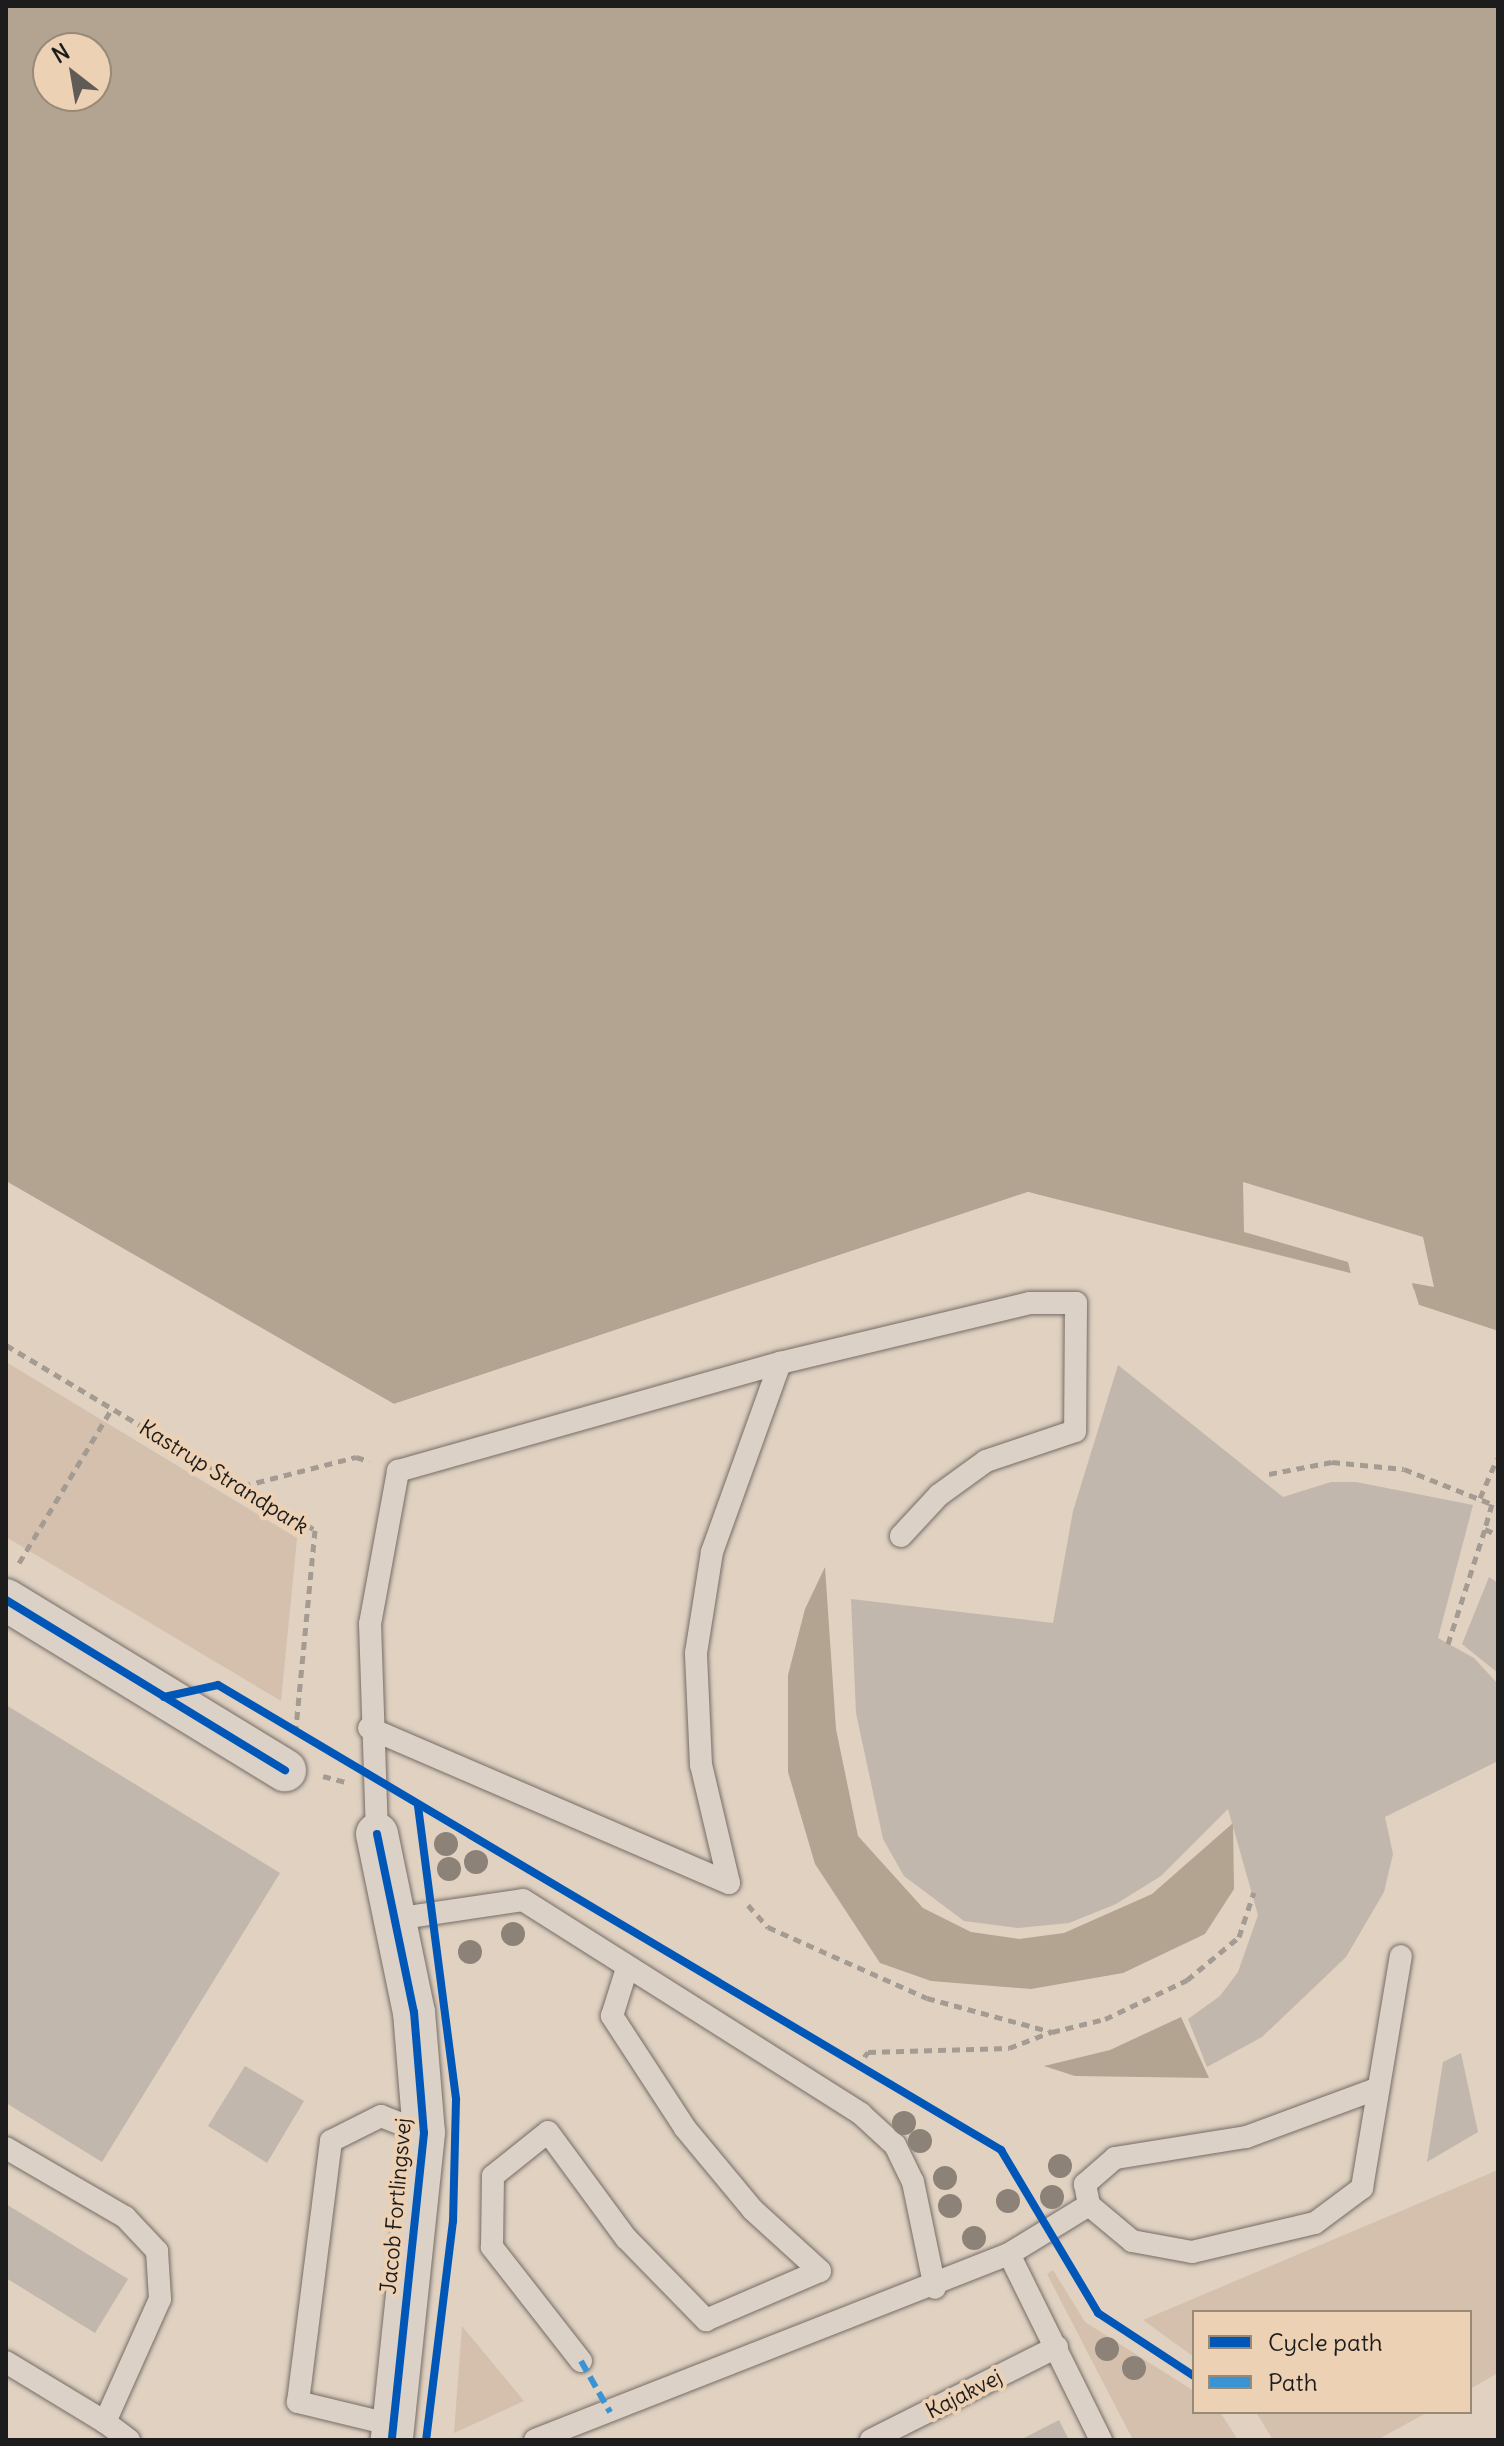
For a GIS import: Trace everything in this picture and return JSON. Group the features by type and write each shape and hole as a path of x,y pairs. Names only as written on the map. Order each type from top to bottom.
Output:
{"street":[{"path":"10,1586 297,1753"},
{"name":"Jacob Fortlingsvej","path":"377,1834 414,2012 424,2133 393,2432"}],"lane":[{"path":"377,1834 369,1728 370,1624 398,1471 780,1363 1030,1303 1076,1303 1075,1431 986,1461 939,1495 901,1536"},
{"path":"729,1883 701,1765 696,1653 712,1552 780,1363"},
{"path":"369,1728 729,1883"},
{"path":"395,1919 523,1900 861,2114 895,2145 913,2182 935,2288"},
{"path":"1376,2089 1246,2137 1115,2158 1085,2184 1089,2205 1132,2241 1192,2252 1315,2223 1362,2188 1376,2089 1401,1956"},
{"path":"581,2361 492,2247 493,2176 548,2132 626,2238 706,2320 820,2271 753,2210 685,2128 612,2016 627,1968"},
{"path":"393,2432 298,2402 331,2141 381,2116 424,2133"},
{"path":"6,2148 125,2217 157,2251 160,2299 105,2422"},
{"path":"535,2440 935,2288 1009,2254 1089,2205"},
{"path":"1009,2254 1101,2440"},
{"name":"Kajakvej","path":"871,2440 1057,2347"},
{"path":"6,2362 129,2440"}],"path":[{"path":"10,1586 112,1408"},
{"path":"243,1487 356,1457 398,1471"},
{"path":"1480,1498 1497,1459"},
{"path":"1269,1474 1332,1462 1368,1465 1416,1472 1492,1504 1448,1644"},
{"path":"1485,1529 1498,1535"},
{"path":"283,1722 296,1729 297,1753"},
{"path":"729,1883 768,1927 927,1998 1052,2032"},
{"path":"856,2068 868,2052 995,2049 1105,2019 1187,1980 1239,1937 1254,1892"},
{"path":"842,2060 869,2076"}],"shaded area":[{"path":"6,6 1498,6 1498,1331 1419,1305 1414,1289 1028,1192 394,1404 6,1186"},
{"path":"6,1362 297,1538 281,1701 6,1537"},
{"path":"825,1567 836,1729 858,1836 923,1908 971,1932 1019,1939 1064,1933 1152,1894 1233,1823 1234,1889 1205,1934 1123,1973 1031,1989 931,1981 880,1963 815,1864 788,1772 788,1675 805,1609"},
{"path":"1181,2017 1209,2078 1075,2076 1044,2066 1110,2050"},
{"path":"1498,2170 1498,2373 1472,2388 1472,2310 1192,2310 1192,2356 1143,2320"},
{"path":"1053,2270 1085,2322 1192,2390 1192,2414 1221,2414 1238,2440 1133,2440 1047,2274"},
{"path":"462,2326 524,2401 454,2433"},
{"path":"1257,2414 1424,2414 1377,2440 1273,2440"}],"pier":[{"path":"6,1181 394,1404 1028,1192 1300,1269 1028,1197 394,1408 228,1326 6,1191"},
{"path":"1243,1182 1423,1237 1434,1287 1412,1283 1418,1309 1412,1293 1352,1278 1348,1262 1244,1232"},
{"path":"1419,1305 1498,1331 1498,1335 1420,1310"}],"building":[{"path":"1118,1365 1283,1497 1331,1482 1356,1482 1473,1505 1438,1638 1474,1658 1498,1684 1498,1761 1385,1817 1393,1854 1384,1892 1346,1957 1262,2037 1207,2067 1188,2019 1220,1996 1238,1972 1258,1915 1228,1809 1161,1876 1116,1904 1069,1923 1018,1928 964,1921 904,1876 883,1839 856,1713 851,1599 1053,1623 1073,1511"},
{"path":"1489,1577 1498,1583 1498,1673 1462,1644"},
{"path":"6,1705 280,1873 102,2162 6,2103"},
{"path":"1461,2053 1478,2132 1427,2162 1443,2062"},
{"path":"245,2066 304,2101 267,2163 208,2126"},
{"path":"6,2204 128,2279 95,2333 6,2278"},
{"path":"1059,2420 1069,2440 1020,2440"}],"marked path":[{"path":"581,2361 610,2412"}],"cycle path":[{"path":"6,1600 285,1770"},
{"path":"164,1697 218,1685 1001,2150 1098,2313 1192,2375"},
{"path":"418,1806 456,2100 453,2221 426,2440"},
{"path":"377,1834 414,2012 424,2133 392,2440"}]}
